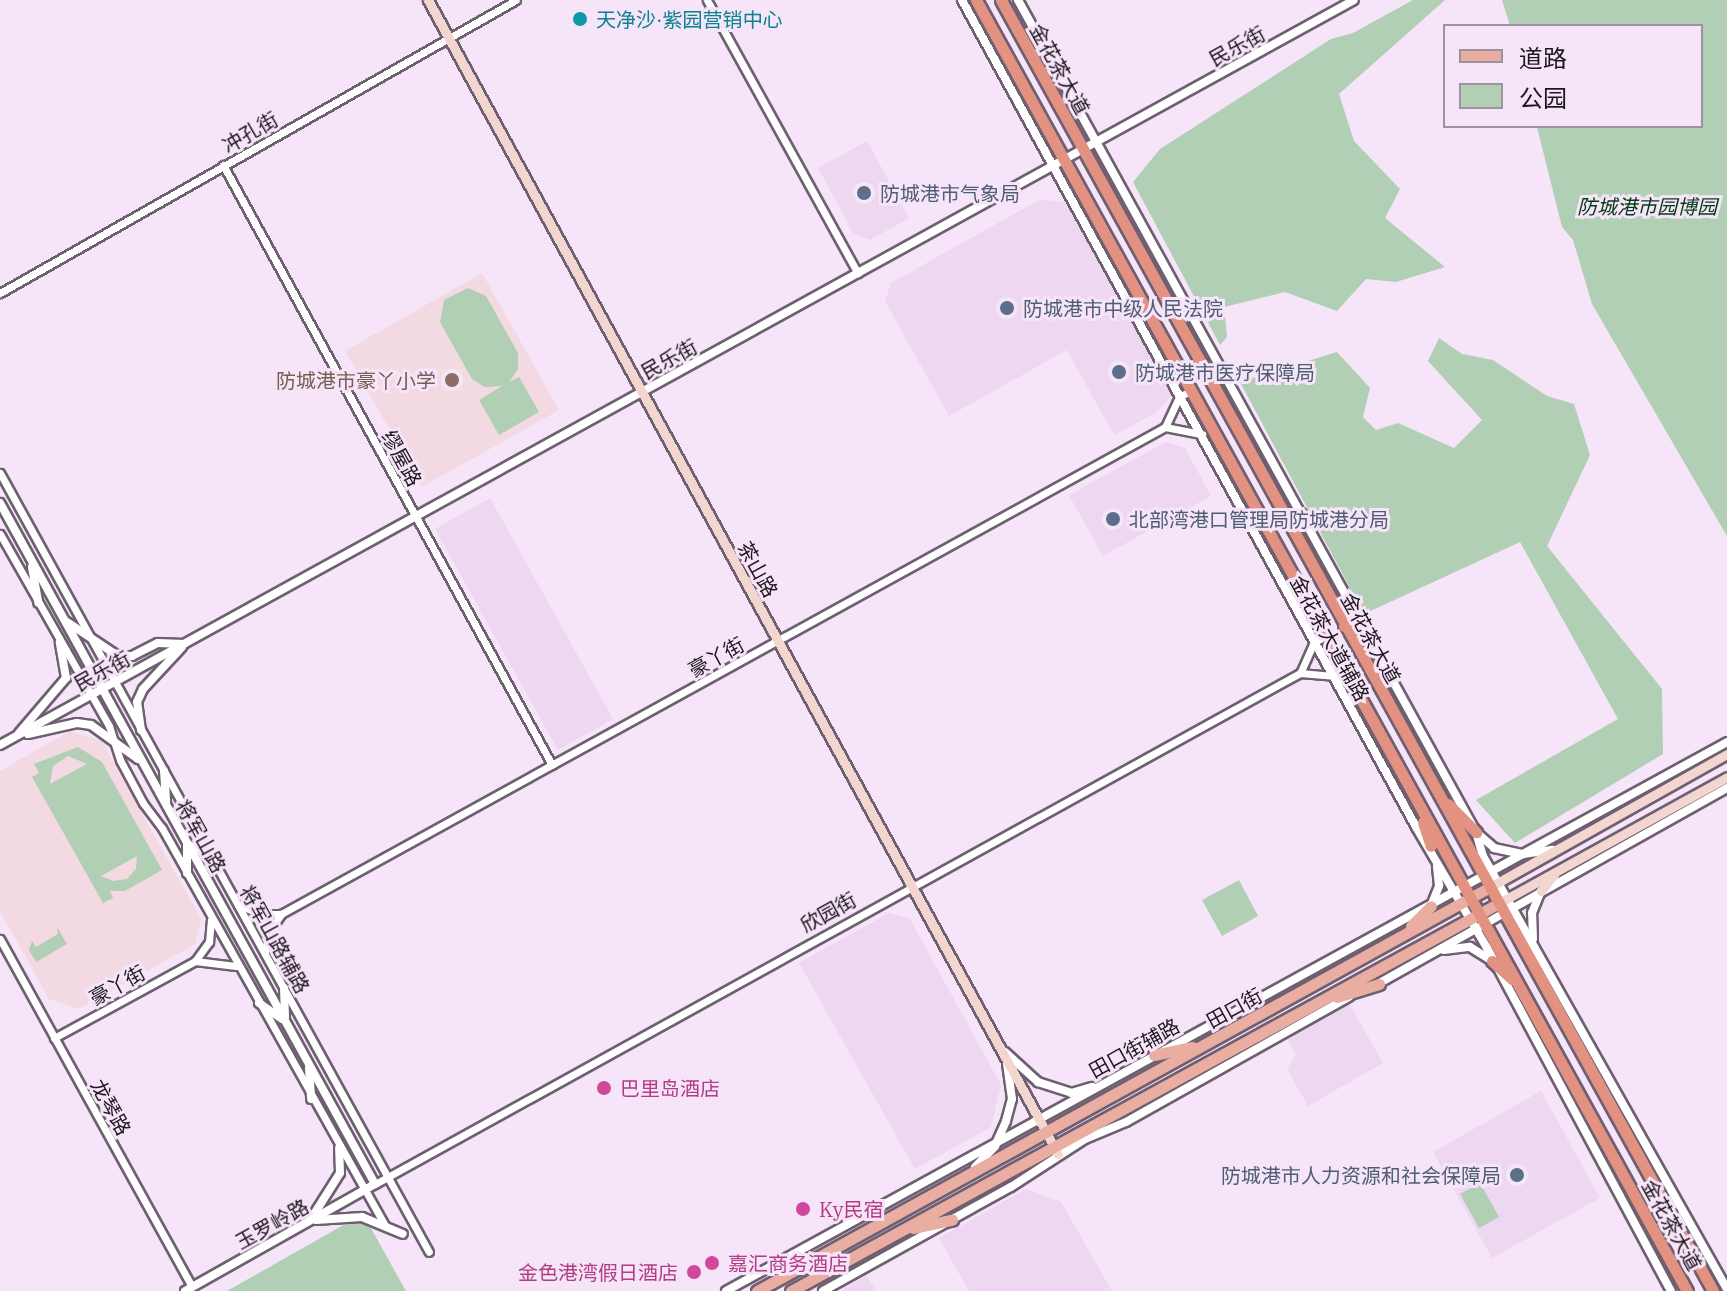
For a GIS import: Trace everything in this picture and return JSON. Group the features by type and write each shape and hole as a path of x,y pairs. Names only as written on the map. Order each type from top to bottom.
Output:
{"highway":[{"name":"金花茶大道","path":"976,0 1058,163 1213,427 1416,798 1477,920 1518,984 1687,1291"},
{"name":"金花茶大道","path":"1001,0 1437,793 1505,905 1713,1291"},
{"path":"1286,521 1300,514"},
{"path":"1344,626 1358,618"},
{"path":"1437,793 1476,832"},
{"path":"1416,798 1431,846"},
{"path":"1492,961 1518,984"},
{"path":"1661,1196 1672,1190"},
{"path":"1628,1214 1641,1207"}],"main road":[{"name":"茶山路","path":"428,0 1056,1150"},
{"name":"田口街","path":"757,1291 969,1174 1043,1127 1205,1044 1399,937 1491,880 1553,850 1727,754"},
{"name":"田口街","path":"791,1291 1056,1150 1309,1006 1505,905 1564,866 1714,789 1727,777"},
{"path":"1614,802 1620,812"},
{"path":"1541,891 1564,866"},
{"path":"1399,937 1431,906"},
{"path":"1309,1006 1379,984"},
{"path":"1154,1055 1205,1044"},
{"path":"900,1231 952,1220"}],"street":[{"name":"冲孔街","path":"0,293 516,0"},
{"path":"707,0 858,273"},
{"name":"金花茶大道辅路","path":"962,0 1058,163 1179,397 1333,676 1431,846 1464,895"},
{"name":"金花茶大道辅路","path":"1018,0 1476,832 1491,880"},
{"name":"民乐街","path":"0,745 1354,0"},
{"name":"缪屋路","path":"223,165 552,765"},
{"path":"1210,381 1223,374"},
{"path":"1192,390 1179,397 1165,427 1200,435 1213,427"},
{"name":"豪丫街","path":"281,914 1165,427"},
{"name":"将军山路辅路","path":"0,473 77,608 112,684 164,771 429,1252"},
{"name":"将军山路","path":"0,503 375,1184"},
{"path":"0,534 92,695 125,771 187,873 311,1099 384,1224"},
{"path":"31,559 38,602"},
{"path":"64,619 118,656 132,656 158,643 184,644"},
{"path":"1326,636 1314,642 1300,673 1333,676 1345,669"},
{"path":"16,737 66,678 60,643"},
{"path":"141,730 137,702 143,689 184,644"},
{"name":"欣园街","path":"375,1184 910,884 1300,673"},
{"path":"16,737 77,723 91,725 143,763"},
{"path":"1491,880 1523,854 1727,742"},
{"path":"164,771 167,806"},
{"path":"1727,788 1714,789 1541,891 1505,905 1554,973 1727,1289"},
{"path":"1476,832 1494,848 1523,854 1553,850"},
{"path":"187,843 187,873"},
{"path":"187,843 213,859"},
{"path":"1431,846 1440,873 1431,906"},
{"path":"1536,951 1529,927 1541,891"},
{"name":"田口街辅路","path":"726,1291 995,1146 1043,1127 1101,1084 1431,906 1464,895"},
{"path":"238,905 261,914 281,914"},
{"path":"265,954 269,932 281,914"},
{"path":"195,961 209,942 211,917"},
{"path":"823,1291 952,1220 1056,1150 1435,953 1477,920 1492,961 1671,1291"},
{"name":"龙琴路","path":"0,939 190,1290"},
{"path":"1435,953 1470,947 1492,961"},
{"path":"195,961 229,962 239,968"},
{"name":"豪丫街","path":"54,1038 195,961"},
{"path":"284,988 286,1022"},
{"path":"259,1003 286,1022"},
{"path":"1005,1052 1038,1082 1071,1093 1101,1084"},
{"path":"969,1174 995,1146 1012,1099 1005,1052"},
{"path":"308,1063 311,1099"},
{"path":"311,1220 340,1173 339,1148"},
{"name":"玉罗岭路","path":"190,1290 375,1184"},
{"path":"311,1220 362,1217 403,1234"}],"shaded area":[{"name":"防城港市气象局","path":"867,141 909,218 870,240 854,234 818,168"},
{"name":"防城港市中级人民法院","path":"1039,200 1066,202 1172,394 1157,412 1114,435 1067,350 949,416 885,301 891,283"},
{"name":"防城港市豪丫小学","path":"482,273 559,410 422,487 345,351"},
{"path":"1166,442 1185,448 1211,496 1103,556 1069,495"},
{"path":"490,498 613,719 558,750 435,529"},
{"path":"70,731 102,741 201,919 195,944 79,1009 49,999 0,911 0,771"},
{"path":"889,913 910,919 1001,1085 991,1127 915,1169 799,963"},
{"path":"1349,1003 1383,1063 1308,1106 1287,1069 1296,1055 1285,1036"},
{"name":"防城港市人力资源和社会保障局","path":"1541,1091 1600,1198 1492,1258 1433,1152"},
{"path":"1026,1189 1061,1202 1112,1291 969,1291 939,1238"},
{"path":"867,1276 876,1291 840,1291"}],"green space":[{"path":"1413,0 1445,0 1339,94 1354,141 1400,189 1385,218 1445,267 1396,282 1366,279 1337,311 1285,292 1224,307 1227,337 1220,345 1133,182 1160,149 1331,39 1353,33"},
{"name":"防城港市园博园","path":"1502,0 1727,0 1727,536 1592,304 1573,240 1562,227 1537,128 1703,128 1703,24 1509,24"},
{"path":"468,288 486,296 518,353 518,369 509,382 519,377 539,412 499,435 479,400 502,386 485,387 472,379 440,322 444,300"},
{"path":"1439,338 1462,354 1493,360 1547,396 1574,404 1590,455 1547,546 1662,689 1663,754 1515,843 1476,800 1618,719 1520,542 1364,614 1240,382 1337,352 1370,388 1363,417 1376,430 1398,423 1454,448 1482,420 1428,361"},
{"path":"78,747 102,762 162,870 125,891 110,891 113,898 103,903 32,777 39,773 34,764","holes":["68,756 87,764 50,784 53,766","137,856 136,869 127,879 113,881 101,876"]},
{"path":"1239,880 1258,916 1222,936 1202,900"},
{"path":"57,927 67,944 36,962 29,950 32,941 36,947 58,934"},
{"path":"1480,1183 1499,1217 1479,1228 1460,1194"},
{"path":"363,1214 406,1291 227,1291"}],"place":[{"name":"天净沙·紫园营销中心","path":"580,19"},
{"name":"防城港市气象局","path":"864,193"},
{"name":"防城港市中级人民法院","path":"1007,308"},
{"name":"防城港市医疗保障局","path":"1119,372"},
{"name":"防城港市豪丫小学","path":"452,380"},
{"name":"北部湾港口管理局防城港分局","path":"1113,519"},
{"name":"巴里岛酒店","path":"604,1088"},
{"name":"防城港市人力资源和社会保障局","path":"1517,1175"},
{"name":"Ky民宿","path":"803,1209"},
{"name":"嘉汇商务酒店","path":"712,1263"},
{"name":"金色港湾假日酒店","path":"694,1272"}]}
